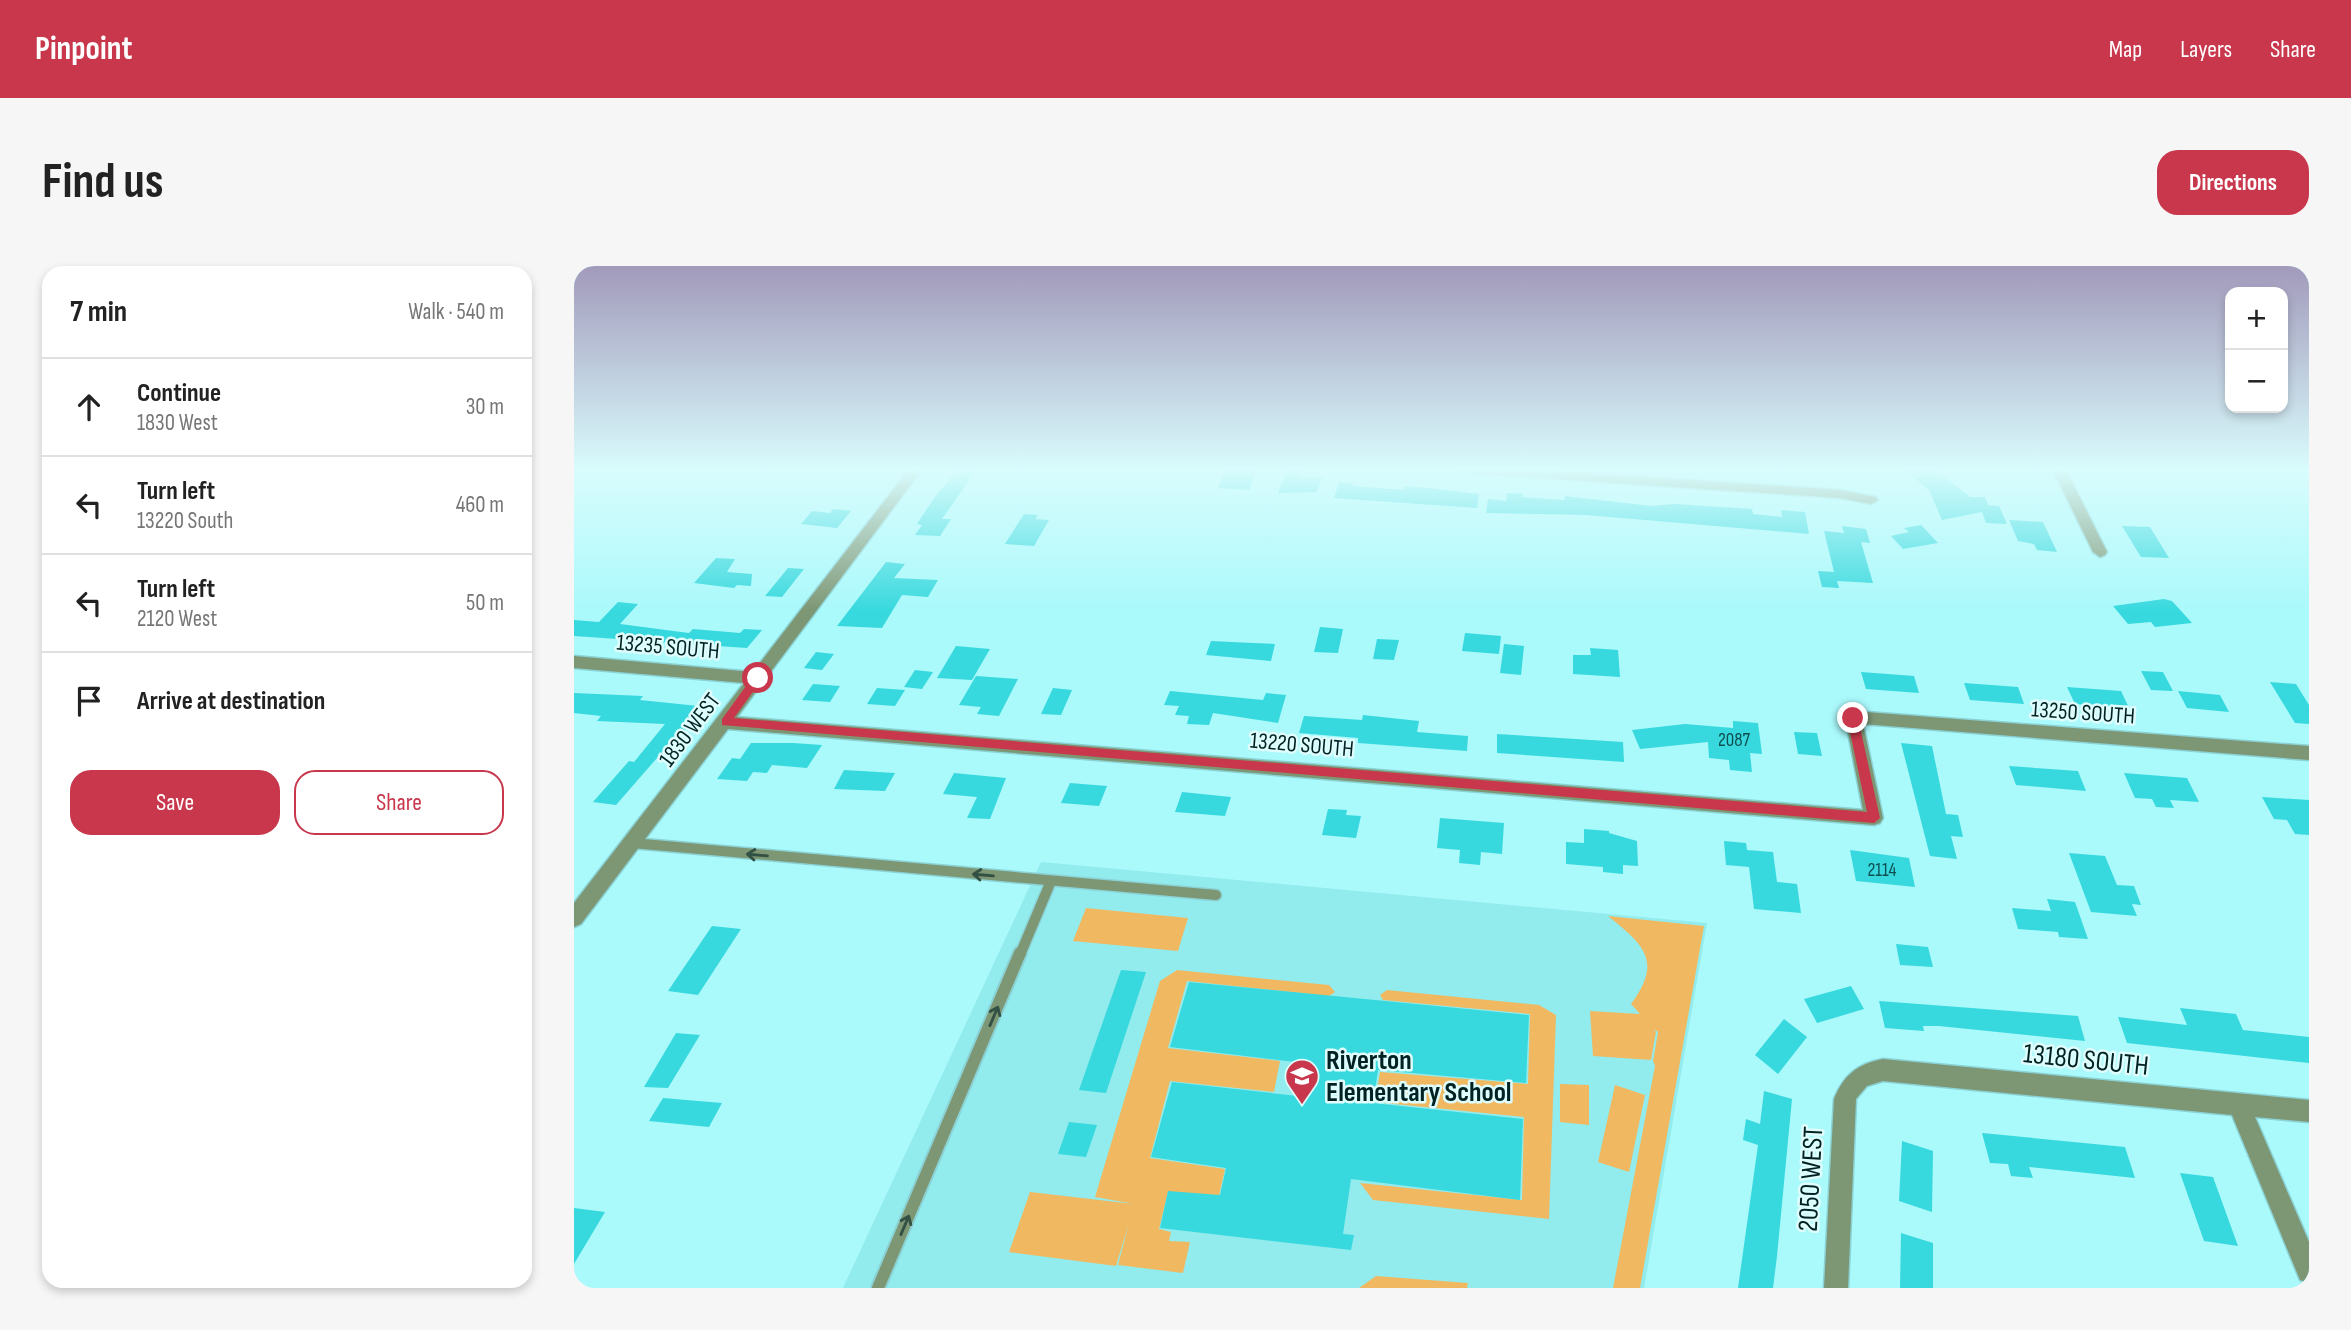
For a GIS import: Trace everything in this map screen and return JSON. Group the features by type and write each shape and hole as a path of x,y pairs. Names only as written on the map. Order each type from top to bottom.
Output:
{"street":[{"name":"1830 WEST","path":"574,918 881,516"},
{"path":"2082,516 2100,552"},
{"name":"13235 SOUTH","path":"574,662 758,678"},
{"name":"13250 SOUTH","path":"1874,818 1853,718 2309,753"},
{"name":"13220 SOUTH","path":"725,722 1874,818"},
{"name":"13180 SOUTH","path":"1858,1078 1883,1070 2309,1111"},
{"name":"2050 WEST","path":"1836,1288 1845,1099 1858,1078"},
{"path":"2239,1105 2309,1271"}],"lane":[{"path":"632,843 1216,895"},
{"path":"878,1288 1051,881"}],"shaded area":[{"name":"Riverton Elementary School","path":"1041,862 1707,923 1644,1288 843,1288"},
{"path":"1086,908 1188,918 1178,951 1073,941"},
{"path":"1608,916 1704,926 1640,1288 1613,1288 1655,1066 1653,1061 1658,1032 1654,1029 1656,1032 1651,1060 1593,1056 1590,1011 1640,1014 1631,1004 1646,976 1647,965 1640,945"},
{"path":"1177,970 1329,985 1335,992 1329,996 1187,981 1168,1048 1280,1061 1274,1092 1170,1081 1150,1158 1225,1169 1219,1196 1168,1192 1159,1229 1171,1232 1169,1241 1190,1242 1183,1273 1118,1265 1129,1223 1116,1266 1009,1252 1030,1192 1134,1204 1095,1197 1160,981"},
{"path":"1387,990 1539,1005 1556,1015 1549,1219 1373,1200 1360,1183 1522,1200 1524,1117 1375,1102 1380,1072 1528,1084 1530,1014 1383,1000 1380,995"},
{"path":"1560,1084 1589,1085 1589,1125 1560,1122"},
{"path":"1615,1085 1645,1095 1629,1172 1598,1162"},
{"path":"1376,1276 1468,1283 1467,1288 1359,1288"}],"building":[{"path":"808,516 847,516 837,528 801,524"},
{"path":"922,516 944,516 942,519 951,519 940,536 915,535 922,525 917,524"},
{"path":"1023,516 1037,516 1035,519 1049,520 1034,546 1005,544"},
{"path":"1594,516 1806,516 1809,534"},
{"path":"1940,516 1964,516 1942,520"},
{"path":"1983,516 2003,516 2007,524 1986,523"},
{"path":"2009,520 2043,522 2057,552 2037,550 2034,544 2018,541"},
{"path":"1921,525 1938,543 1903,549 1891,536 1909,532 1904,528"},
{"path":"1842,526 1866,529 1870,543 1861,542 1873,583 1837,581 1839,588 1822,587 1818,571 1834,572 1824,531 1844,533"},
{"path":"2122,526 2150,527 2169,558 2141,557"},
{"path":"716,558 735,559 727,572 752,574 751,586 737,585 734,588 694,583"},
{"path":"886,562 905,564 894,578 938,580 928,597 902,595 882,628 837,626"},
{"path":"788,568 804,569 782,597 765,596"},
{"path":"2164,599 2172,601 2192,623 2155,627 2151,622 2128,624 2113,606"},
{"path":"618,602 638,604 620,624 689,633 693,629 740,633 744,629 762,630 747,648 574,636 574,620 599,622"},
{"path":"1320,627 1343,629 1338,653 1314,652"},
{"path":"1465,633 1501,636 1499,654 1462,651"},
{"path":"1377,639 1399,640 1394,660 1373,659"},
{"path":"1211,641 1275,644 1271,661 1206,655"},
{"path":"1504,644 1524,646 1521,675 1500,673"},
{"path":"956,646 990,649 972,680 937,678"},
{"path":"1590,648 1618,650 1620,677 1573,674 1573,655 1591,655"},
{"path":"816,652 834,654 822,670 804,668"},
{"path":"915,670 933,672 922,689 904,687"},
{"path":"2141,671 2163,672 2173,691 2151,690"},
{"path":"1861,672 1914,676 1919,693 1866,689"},
{"path":"976,676 1018,679 999,716 977,714 981,707 959,705"},
{"path":"2270,682 2296,684 2309,705 2309,724 2295,723"},
{"path":"1964,683 2018,687 2024,704 1970,700"},
{"path":"813,684 840,686 830,702 802,700"},
{"path":"2067,687 2121,691 2129,708 2075,704"},
{"path":"877,688 905,690 895,706 867,704"},
{"path":"1053,688 1072,690 1061,715 1041,714"},
{"path":"1170,691 1263,700 1266,693 1286,695 1278,723 1213,713 1209,725 1187,724 1189,716 1175,715 1179,706 1164,705"},
{"path":"2178,691 2220,695 2229,712 2187,708"},
{"path":"574,693 643,696 640,700 698,706 691,714 698,714 675,743 670,743 616,805 593,802 629,761 634,762 665,724 597,721 601,716 574,713"},
{"path":"1363,715 1419,721 1417,732 1468,736 1467,751 1358,743 1358,738 1299,733 1304,716 1362,720"},
{"path":"1733,721 1758,723 1762,754 1750,753 1752,772 1730,770 1729,760 1709,758 1708,742 1640,749 1632,730 1685,724 1733,728"},
{"path":"1794,732 1817,733 1822,756 1798,754"},
{"path":"1497,734 1623,742 1624,762 1497,753"},
{"path":"751,743 822,745 807,768 772,765 767,773 753,772 747,781 717,779 732,758 740,759"},
{"path":"1901,743 1932,746 1946,814 1958,815 1963,837 1951,836 1957,859 1930,856"},
{"path":"2009,766 2078,771 2086,791 2016,785"},
{"path":"844,770 895,773 885,791 834,789"},
{"path":"954,773 1006,778 990,819 967,818 977,797 943,794"},
{"path":"2124,773 2187,778 2199,802 2170,800 2174,808 2156,807 2152,799 2135,798"},
{"path":"1070,783 1107,786 1099,806 1061,803"},
{"path":"1182,792 1231,797 1225,816 1175,812"},
{"path":"2262,797 2309,800 2309,835 2295,834 2287,820 2274,819"},
{"path":"1328,809 1347,810 1346,815 1361,816 1356,838 1322,835"},
{"path":"1440,818 1504,823 1502,854 1481,852 1480,865 1459,863 1460,850 1437,848"},
{"path":"1584,829 1609,831 1637,841 1638,866 1623,865 1623,874 1603,872 1603,867 1566,864 1566,842 1584,843"},
{"path":"1724,841 1746,843 1747,850 1773,852 1777,882 1797,884 1801,913 1754,909 1749,867 1726,865"},
{"path":"1850,850 1909,858 1915,887 1856,881"},
{"path":"2069,853 2105,856 2117,885 2134,886 2141,905 2132,904 2137,916 2091,912"},
{"path":"2047,899 2075,902 2088,939 2059,937 2058,932 2018,929 2012,908 2051,911"},
{"path":"712,926 741,929 698,995 668,991"},
{"path":"1896,944 1928,947 1933,967 1900,965"},
{"path":"1121,970 1146,972 1106,1093 1079,1090"},
{"path":"1189,982 1529,1015 1526,1083 1378,1070 1373,1103 1523,1119 1520,1200 1351,1179 1343,1234 1354,1235 1351,1250 1160,1228 1168,1191 1220,1195 1226,1168 1151,1157 1172,1082 1307,1097 1313,1064 1170,1047"},
{"path":"1851,986 1864,1009 1817,1023 1804,999"},
{"path":"1879,1001 2078,1016 2085,1041 1939,1026 1923,1026 1924,1031 1885,1028"},
{"path":"2180,1008 2236,1014 2243,1030 2309,1037 2309,1063 2127,1043 2118,1017 2187,1025"},
{"path":"1784,1019 1807,1037 1778,1074 1755,1055"},
{"path":"676,1033 700,1035 668,1088 644,1087"},
{"path":"1764,1091 1792,1099 1773,1288 1738,1288 1758,1145 1743,1140 1746,1119 1760,1124"},
{"path":"663,1098 722,1103 709,1127 649,1121"},
{"path":"1069,1122 1097,1125 1086,1157 1058,1154"},
{"path":"1982,1133 2125,1147 2135,1178 2029,1167 2033,1178 2011,1176 2008,1164 1990,1163"},
{"path":"1902,1141 1933,1151 1932,1212 1899,1201"},
{"path":"2180,1173 2213,1177 2238,1246 2204,1241"},
{"path":"574,1208 605,1212 574,1264"},
{"path":"1901,1233 1933,1243 1933,1288 1900,1288"}],"place":[{"name":"Riverton Elementary School","path":"1302,1106"}],"route":[{"path":"758,678 725,722 1874,818 1853,718"}]}
